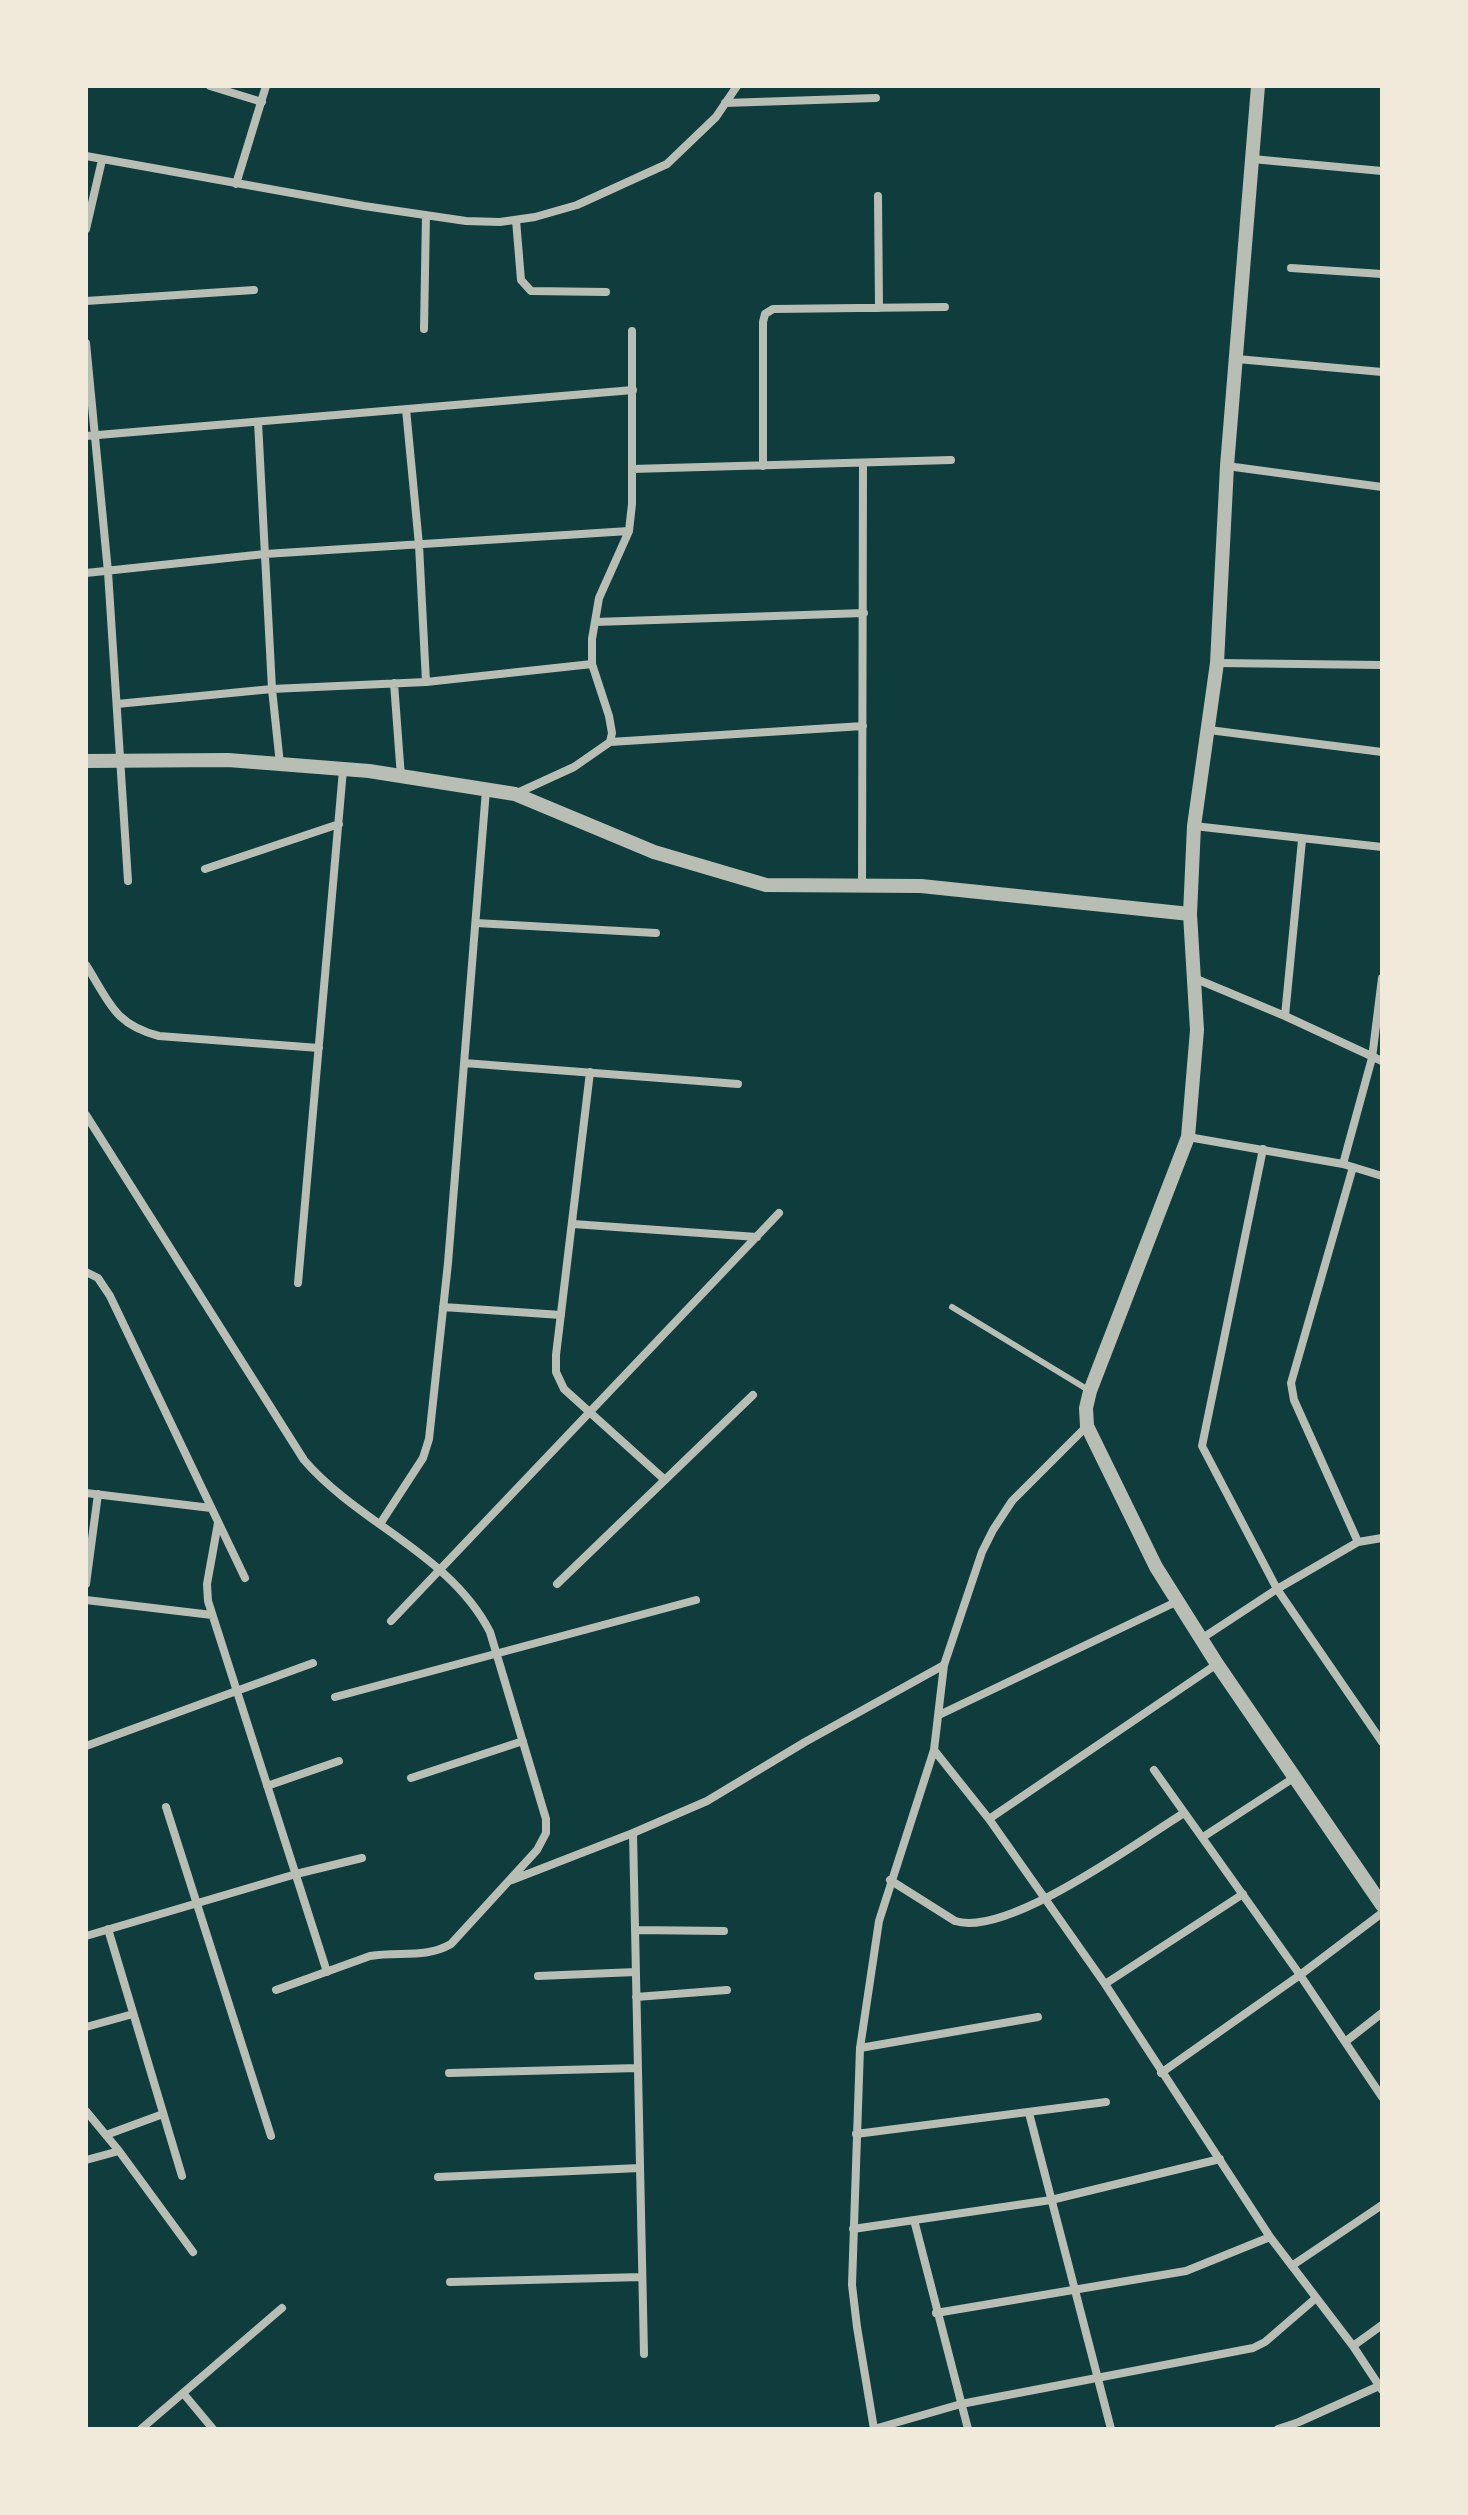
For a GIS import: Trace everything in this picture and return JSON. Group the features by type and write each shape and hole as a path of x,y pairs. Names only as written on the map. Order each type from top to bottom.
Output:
{"street":[{"path":"210,86 262,102"},
{"path":"236,184 266,86"},
{"path":"86,156 466,221 516,220 577,205 667,164 716,117 737,86"},
{"path":"1161,2073 1300,1975 1382,1906 1217,1664 1156,1567 1087,1426 1086,1408 1090,1391 1188,1137 1197,1030 1190,914 1194,826 1217,663 1227,466 1258,86"},
{"path":"725,103 876,98"},
{"path":"1252,159 1382,171"},
{"path":"86,229 102,160"},
{"path":"878,196 879,308"},
{"path":"424,329 426,215"},
{"path":"516,220 521,280 531,291 606,292"},
{"path":"1291,268 1382,274"},
{"path":"86,301 254,290"},
{"path":"763,466 765,314 773,309 945,307"},
{"path":"610,742 609,716 592,664 599,598 629,531 632,331"},
{"path":"86,343 90,436 108,572 128,881"},
{"path":"1237,359 1382,372"},
{"path":"90,436 633,390"},
{"path":"406,409 419,545 426,682"},
{"path":"258,422 272,689 280,764"},
{"path":"632,469 951,460"},
{"path":"862,886 863,463"},
{"path":"1227,466 1382,487"},
{"path":"86,573 265,554 629,531"},
{"path":"595,622 864,613"},
{"path":"1217,663 1382,665"},
{"path":"117,704 272,689 426,682 592,664"},
{"path":"394,683 401,777"},
{"path":"515,794 574,767 610,742 863,726"},
{"path":"1209,730 1382,752"},
{"path":"86,761 228,760 343,770 515,794 654,852 766,885 921,886 1190,914"},
{"path":"298,1283 343,770"},
{"path":"380,1524 423,1458 429,1439 486,790"},
{"path":"205,869 339,824"},
{"path":"1194,826 1382,847"},
{"path":"1285,1016 1302,840"},
{"path":"476,923 656,933"},
{"path":"86,965 121,1020 141,1032 319,1048"},
{"path":"1194,978 1382,1061"},
{"path":"1358,1542 1294,1400 1291,1383 1348,1165 1372,1058 1382,978"},
{"path":"464,1063 738,1084"},
{"path":"590,1072 556,1372 564,1389 665,1480"},
{"path":"86,1115 304,1460 323,1482 439,1568 483,1618 497,1654 546,1819 546,1833 537,1850 451,1944 436,1952 386,1953 276,1990"},
{"path":"1188,1137 1348,1165 1382,1176"},
{"path":"1263,1149 1202,1446 1277,1589 1382,1742"},
{"path":"391,1621 779,1213"},
{"path":"573,1224 757,1237"},
{"path":"86,1272 98,1278 110,1296 245,1578"},
{"path":"443,1307 561,1315"},
{"path":"557,1584 753,1395"},
{"path":"1087,1426 1012,1501 982,1552 944,1665 934,1750 879,1921 860,2048 852,2285 874,2429 961,2404 1253,2348 1265,2342 1316,2298"},
{"path":"86,1493 211,1508"},
{"path":"86,1584 98,1494"},
{"path":"218,1523 207,1584 212,1615 327,1972"},
{"path":"1201,1639 1277,1589 1358,1542 1382,1538"},
{"path":"86,1600 212,1615"},
{"path":"335,1697 696,1600"},
{"path":"939,1715 1178,1601"},
{"path":"86,1746 313,1663"},
{"path":"989,1819 1217,1664"},
{"path":"510,1881 707,1801 944,1665"},
{"path":"411,1778 523,1741"},
{"path":"934,1750 989,1819 1046,1899 1270,2237 1353,2346 1380,2388 1278,2429"},
{"path":"267,1786 339,1761"},
{"path":"1154,1770 1300,1975 1382,2097"},
{"path":"1203,1837 1295,1777"},
{"path":"166,1807 271,2136"},
{"path":"890,1880 955,1921 965,1924 991,1921 1046,1899 1184,1813"},
{"path":"633,1833 644,2354"},
{"path":"86,1936 296,1874 362,1858"},
{"path":"1105,1984 1243,1894"},
{"path":"108,1929 182,2176"},
{"path":"635,1930 724,1931"},
{"path":"538,1976 636,1972"},
{"path":"636,1997 727,1990"},
{"path":"1345,2042 1382,2013"},
{"path":"86,2027 133,2014"},
{"path":"860,2048 1038,2017"},
{"path":"449,2073 638,2068"},
{"path":"856,2134 1106,2102"},
{"path":"86,2111 193,2252"},
{"path":"1029,2113 1111,2429"},
{"path":"106,2135 163,2114"},
{"path":"86,2160 119,2151"},
{"path":"853,2229 1051,2200 1220,2159"},
{"path":"438,2177 640,2168"},
{"path":"1293,2265 1382,2205"},
{"path":"914,2220 968,2429"},
{"path":"936,2313 1186,2271 1270,2237"},
{"path":"450,2282 642,2277"},
{"path":"141,2429 282,2308"},
{"path":"1353,2346 1382,2325"},
{"path":"183,2393 213,2429"}],"lane":[{"path":"952,1307 1090,1391"}]}
